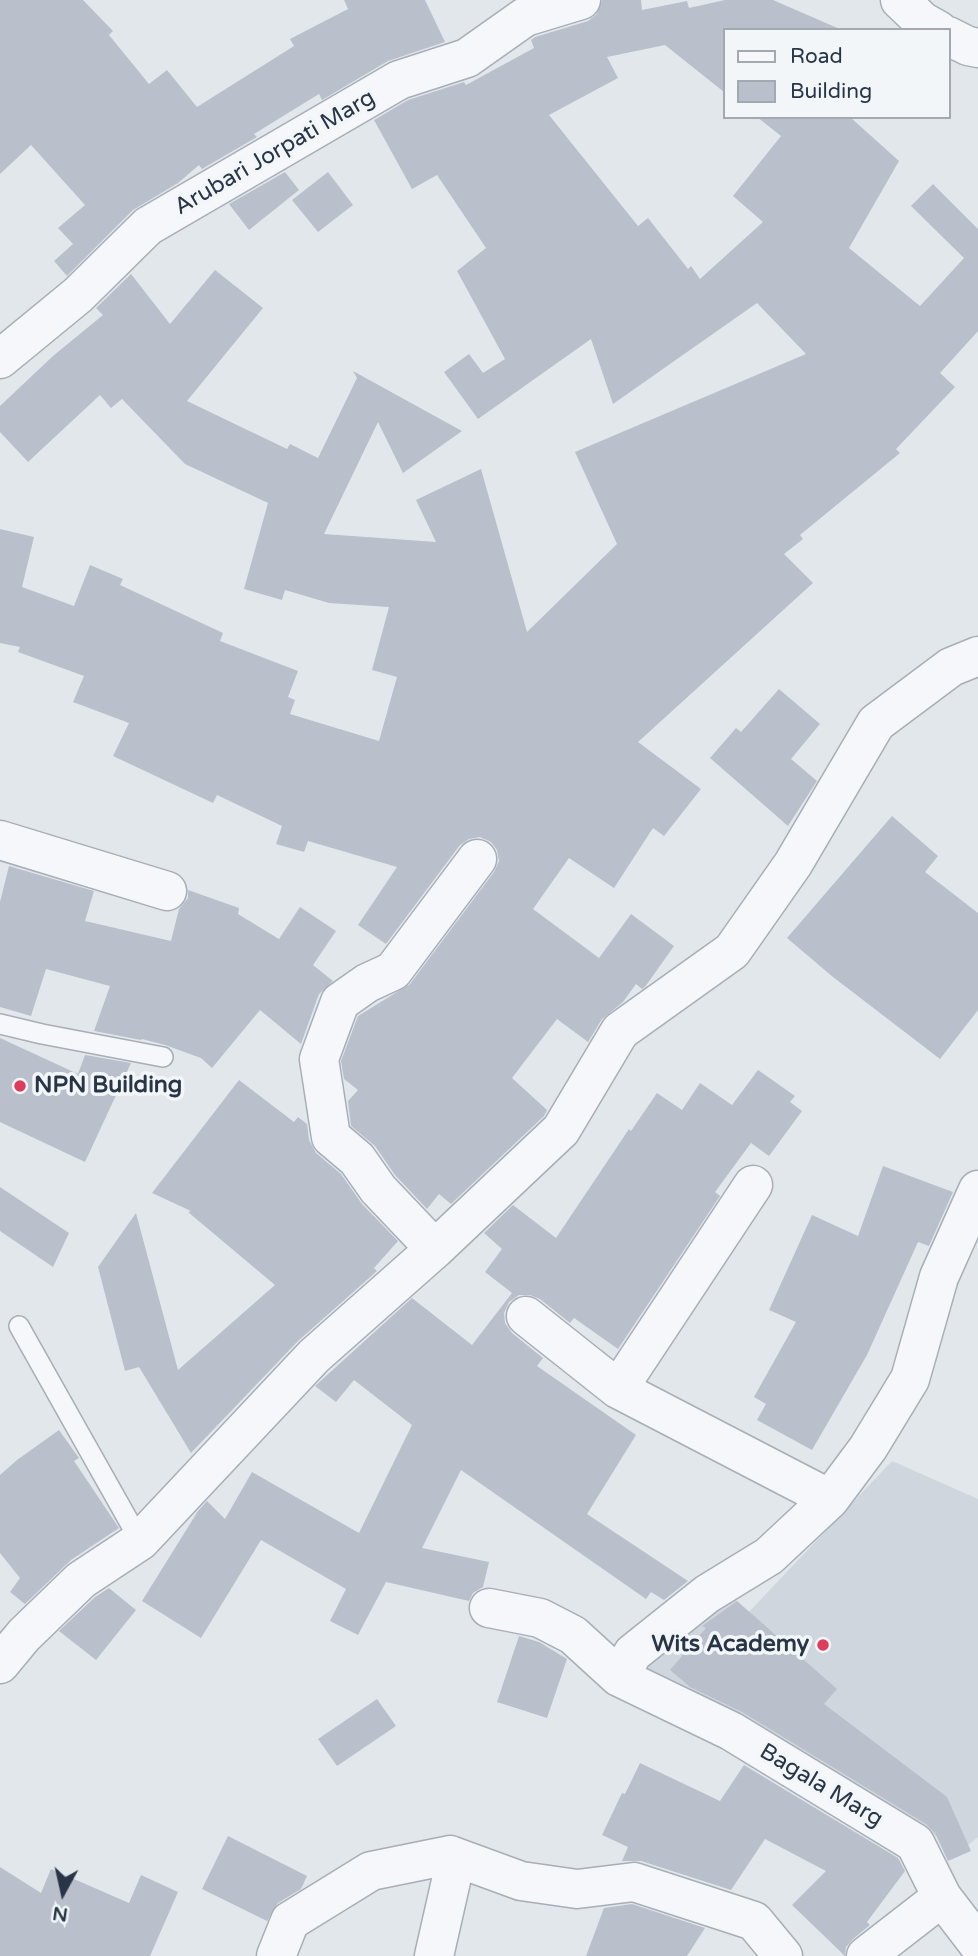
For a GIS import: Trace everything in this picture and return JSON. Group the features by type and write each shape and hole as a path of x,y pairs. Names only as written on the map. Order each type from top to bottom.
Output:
{"street":[{"name":"Arubari Jorpati Marg","path":"0,359 78,295 148,226 399,80 467,58 525,17 581,0"},
{"path":"900,0 922,22 934,28"},
{"path":"950,37 978,48"},
{"path":"0,1664 24,1635 81,1580 140,1541 314,1356 436,1249 561,1130 620,1031 732,951 793,864 876,723 951,667 978,656"},
{"path":"0,839 167,891"},
{"path":"436,1249 377,1189 357,1159 331,1136 319,1059 340,1002 367,983 393,971 477,859"},
{"path":"618,1389 753,1185"},
{"path":"619,1677 633,1653 707,1594 769,1556 830,1499 868,1448 910,1379 939,1277 978,1190"},
{"path":"526,1316 618,1389 830,1499"},
{"name":"Bagala Marg","path":"489,1608 540,1618 573,1635 619,1677 731,1731 915,1843 942,1897 978,1944"},
{"path":"434,1956 451,1881 450,1855"},
{"path":"276,1956 290,1921 371,1871 450,1855 521,1881 577,1889 634,1882 754,1921 783,1956"},
{"path":"866,1956 942,1897"}],"lane":[{"path":"0,1024 163,1057"},
{"path":"19,1326 140,1541"}],"shaded area":[{"name":"Wits Academy","path":"892,1461 978,1499 978,1837 962,1850 634,1676 728,1590 747,1614"}],"building":[{"path":"0,0 83,0 113,31 109,35 149,84 167,70 197,107 294,46 290,39 348,9 344,0 425,0 445,42 388,61 322,100 319,94 254,134 257,137 202,169 199,165 178,183 133,210 67,276 54,261 73,244 58,228 85,205 31,145 0,174"},
{"path":"602,0 641,0 642,10 687,1 689,8 725,0 773,0 837,28 722,28 722,90 665,45 607,57 618,78 549,115 638,226 648,218 688,269 691,266 700,279 763,222 733,196 781,136 760,119 852,119 899,161 849,248 920,306 964,258 911,206 933,184 978,229 978,331 940,373 955,387 896,449 900,453 800,535 803,539 784,554 813,583 638,742 701,789 664,836 653,828 614,888 569,858 533,909 599,958 631,914 674,946 645,987 642,989 636,984 623,1002 602,1019 588,1042 557,1019 512,1078 547,1110 544,1116 451,1204 439,1194 427,1209 395,1175 375,1146 351,1126 348,1101 358,1090 344,1079 341,1061 358,1016 410,984 494,872 499,861 497,850 491,842 480,837 469,839 460,845 386,944 358,925 397,867 308,841 304,852 276,844 282,826 217,795 213,803 113,756 129,723 73,702 84,676 18,652 20,647 0,643 0,529 34,537 22,587 74,606 90,565 123,579 120,585 223,633 220,641 298,671 288,697 295,700 290,714 379,741 397,677 372,670 389,607 329,603 285,590 282,600 244,589 268,503 185,464 122,399 111,408 100,395 28,462 0,432 0,406 53,356 103,315 96,308 131,274 170,324 215,270 263,308 187,401 287,449 290,444 318,458 357,378 353,371 462,431 403,473 378,422 324,534 436,542 416,500 481,469 527,632 617,544 575,452 806,354 757,303 613,404 591,339 478,419 444,372 469,354 483,373 505,359 457,271 486,248 437,175 412,189 374,120 408,100 464,82 466,85 534,48 531,40 535,37 588,21 597,14"},
{"path":"285,172 299,190 249,230 229,204"},
{"path":"328,172 353,205 318,232 292,200"},
{"path":"779,689 820,724 791,759 817,781 788,826 710,758 736,728 741,732"},
{"path":"892,816 938,856 925,872 978,913 978,1010 940,1059 787,938"},
{"path":"9,866 94,891 85,921 171,941 179,909 188,898 188,890 239,908 238,914 279,939 300,907 336,931 313,965 333,981 319,994 301,1044 260,1010 212,1068 201,1058 165,1045 94,1031 110,986 46,969 31,1016 0,1007 0,902"},
{"path":"0,1038 78,1074 85,1055 131,1063 85,1162 0,1122"},
{"path":"758,1070 795,1096 790,1102 802,1111 769,1156 751,1143 715,1192 720,1196 618,1349 574,1318 570,1323 540,1299 530,1295 519,1295 509,1302 504,1313 505,1323 512,1333 543,1358 537,1366 636,1435 587,1514 688,1581 664,1600 651,1592 646,1599 461,1470 422,1548 489,1562 483,1587 473,1593 469,1601 386,1582 358,1635 330,1621 346,1589 261,1540 201,1638 142,1601 198,1511 207,1501 225,1519 252,1472 359,1533 412,1425 354,1380 336,1402 315,1386 412,1298 472,1345 512,1293 485,1272 502,1249 484,1233 513,1205 556,1238 629,1129 631,1131 657,1093 682,1110 700,1083 732,1105"},
{"path":"239,1080 294,1122 298,1117 307,1124 309,1140 316,1153 341,1174 362,1204 398,1241 374,1268 377,1271 298,1341 191,1453 139,1367 125,1371 98,1267 136,1213 178,1370 275,1285 188,1212 191,1211 152,1193"},
{"path":"883,1166 953,1192 929,1246 918,1242 867,1355 812,1450 757,1420 766,1404 754,1397 796,1322 769,1310 812,1215 858,1236"},
{"path":"0,1187 69,1233 53,1267 0,1231"},
{"path":"59,1430 79,1458 74,1461 119,1528 71,1560 25,1604 10,1592 20,1578 0,1553 0,1475"},
{"path":"109,1588 136,1610 96,1660 59,1631 95,1597"},
{"path":"737,1601 837,1689 824,1704 947,1797 971,1851 948,1861 935,1833 926,1824 742,1712 690,1687 670,1670 706,1628 702,1626"},
{"path":"519,1636 539,1642 567,1659 547,1718 497,1702"},
{"path":"377,1699 396,1726 337,1766 318,1739"},
{"path":"640,1763 720,1801 744,1765 898,1858 905,1871 867,1922 870,1925 846,1947 845,1956 792,1905 826,1871 765,1839 731,1890 641,1861 622,1861 628,1847 602,1835"},
{"path":"228,1836 307,1876 301,1889 278,1903 267,1921 202,1889"},
{"path":"0,1867 41,1893 51,1869 129,1903 141,1875 178,1892 150,1956 0,1956"},
{"path":"632,1904 705,1928 687,1956 586,1956 604,1908"}],"place":[{"name":"NPN Building","path":"20,1086"},
{"name":"Wits Academy","path":"823,1645"}]}
